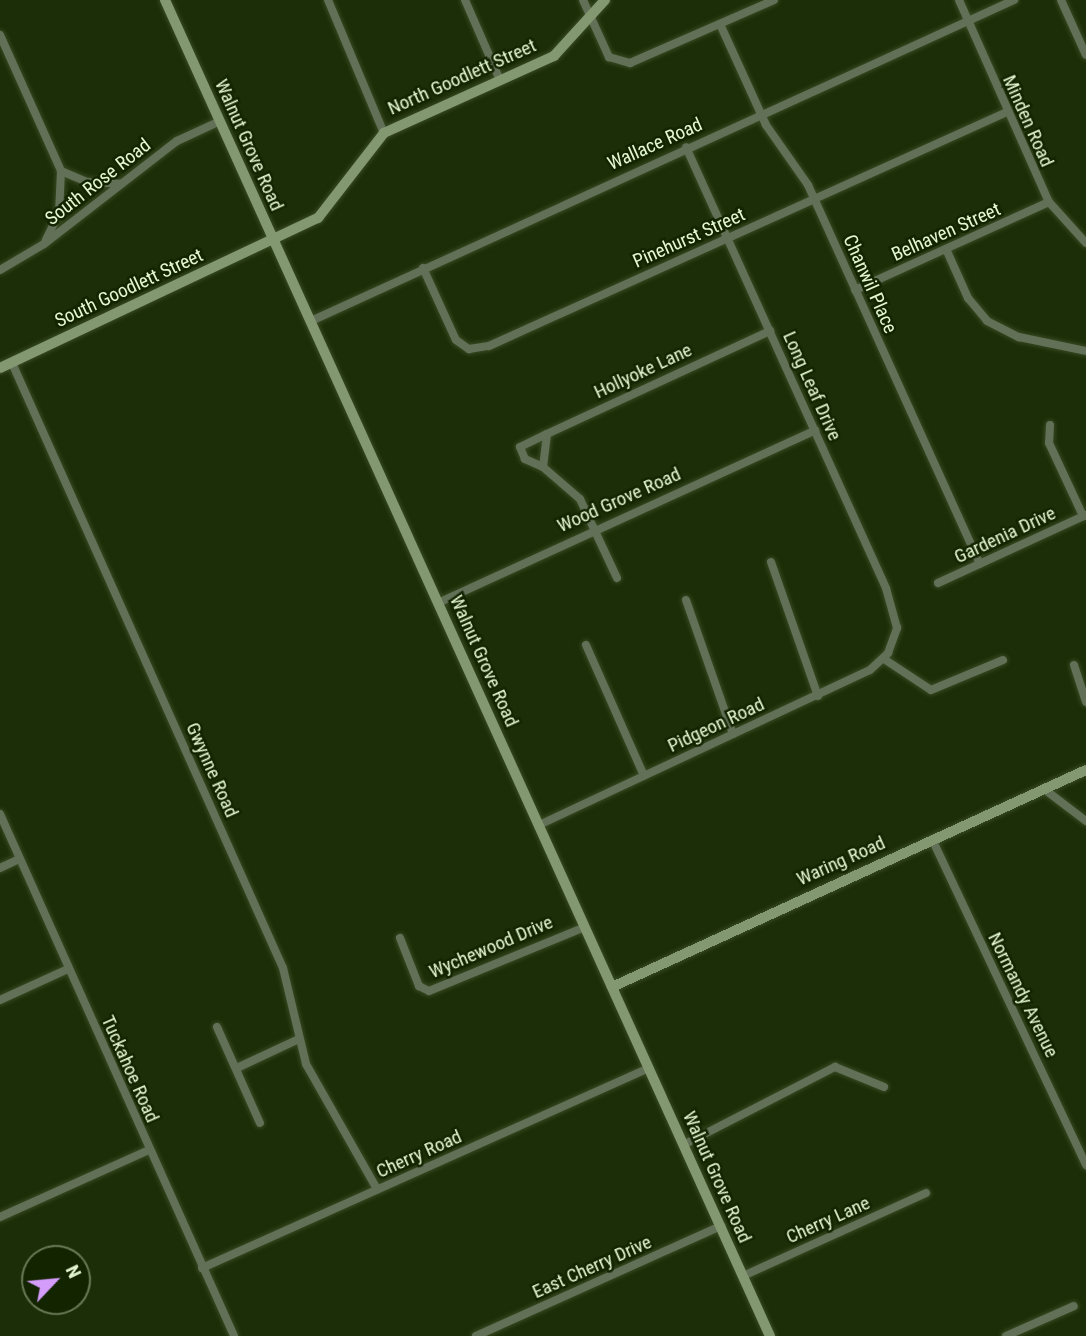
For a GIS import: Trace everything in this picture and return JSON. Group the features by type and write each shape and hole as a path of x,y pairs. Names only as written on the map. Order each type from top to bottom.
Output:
{"main road":[{"name":"Walnut Grove Road","path":"165,0 770,1336"},
{"name":"North Goodlett Street","path":"273,239 335,202 384,133 554,55 592,20 605,0"},
{"name":"South Goodlett Street","path":"0,368 273,239"},
{"name":"Waring Road","path":"611,987 1086,770"}],"street":[{"path":"328,0 384,133"},
{"path":"465,0 499,78"},
{"path":"583,0 609,57 630,63 774,0"},
{"name":"Minden Road","path":"959,0 1049,202 1086,243"},
{"name":"Wallace Road","path":"311,321 760,113 1014,0"},
{"path":"1061,0 1086,55"},
{"name":"Chanwil Place","path":"720,24 760,113 814,199 980,564"},
{"path":"0,36 61,171 59,213 44,244"},
{"name":"Pinehurst Street","path":"423,268 456,340 469,349 727,238 1007,112"},
{"name":"South Rose Road","path":"0,270 44,244 177,141 218,122"},
{"name":"Long Leaf Drive","path":"686,147 891,601 894,640 884,659"},
{"path":"61,171 86,182 121,184"},
{"name":"Belhaven Street","path":"855,290 1049,202"},
{"path":"946,249 987,321 1011,334 1086,351"},
{"name":"Hollyoke Lane","path":"543,467 525,459 520,447 770,331"},
{"name":"Gwynne Road","path":"12,363 283,968 297,1040 377,1189"},
{"path":"1049,425 1049,443 1085,516"},
{"name":"Wood Grove Road","path":"438,603 815,429"},
{"path":"547,433 543,467 575,492 617,578"},
{"name":"Gardenia Drive","path":"938,583 1085,516"},
{"path":"771,562 796,617 803,662 818,696"},
{"path":"686,600 733,734"},
{"path":"586,645 644,776"},
{"path":"884,659 931,690 1003,660"},
{"name":"Pidgeon Road","path":"539,825 818,696 884,659"},
{"path":"1074,665 1086,702"},
{"path":"1044,789 1086,821"},
{"name":"Tuckahoe Road","path":"0,814 234,1336"},
{"name":"Normandy Avenue","path":"932,839 1086,1165"},
{"path":"0,868 19,859"},
{"name":"Wychewood Drive","path":"400,938 419,986 429,991 585,927"},
{"path":"0,1000 68,969"},
{"path":"217,1027 239,1067 260,1123"},
{"path":"239,1067 297,1040"},
{"name":"Cherry Road","path":"202,1268 649,1068"},
{"path":"685,1144 835,1068 884,1087"},
{"path":"0,1217 149,1150"},
{"name":"Cherry Lane","path":"743,1276 926,1193"},
{"name":"East Cherry Drive","path":"476,1336 721,1226"},
{"path":"1006,1336 1074,1306"}]}
